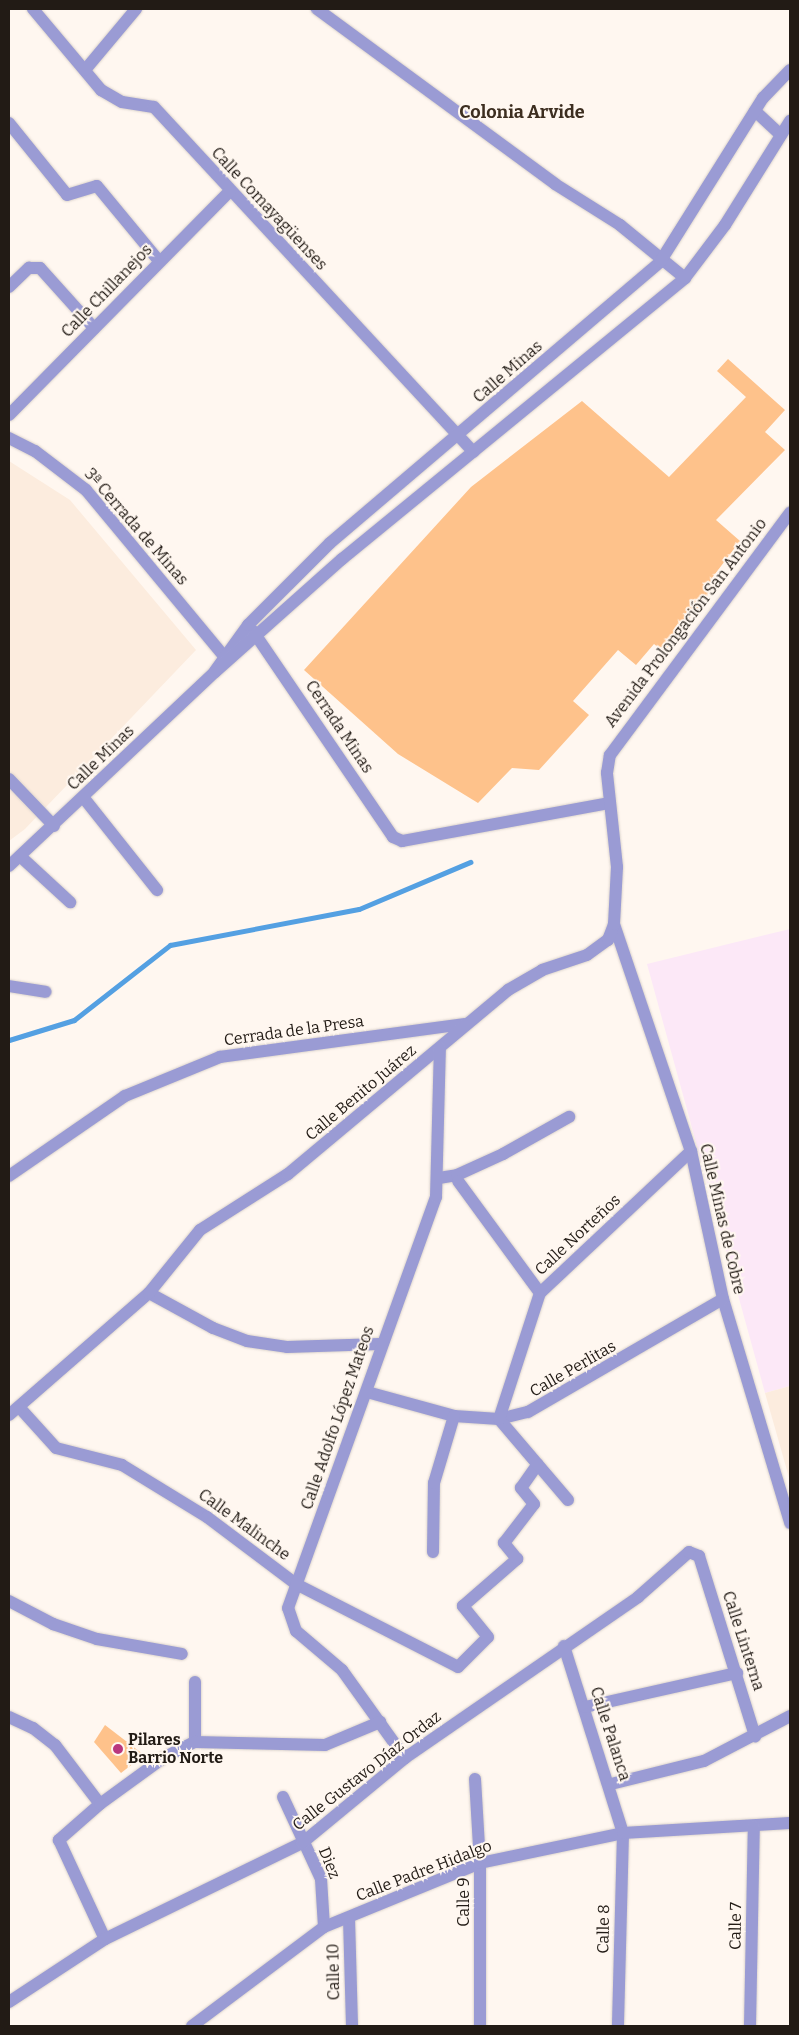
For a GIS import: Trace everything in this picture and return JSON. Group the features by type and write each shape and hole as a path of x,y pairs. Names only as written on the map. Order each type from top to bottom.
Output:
{"street":[{"name":"Calle Comayagüenses","path":"33,9 84,70 113,98 154,107 473,452"},
{"path":"84,70 136,9"},
{"path":"317,9 555,184 620,226 660,262 685,278"},
{"name":"Calle Minas","path":"215,672 223,654 248,625 330,543 459,436 660,262 755,111 790,70"},
{"path":"755,111 781,135"},
{"name":"Calle Minas","path":"9,866 54,826 215,672 256,636 473,452 685,278 790,120"},
{"path":"9,123 67,195 97,186 160,261"},
{"name":"Calle Chillanejos","path":"9,415 230,191"},
{"path":"10,283 29,268 40,268 94,328"},
{"name":"3ª Cerrada de Minas","path":"9,438 35,451 86,490 223,654"},
{"name":"Avenida Prolongación San Antonio","path":"610,754 790,512"},
{"name":"Cerrada Minas","path":"248,625 393,837 412,842 610,803"},
{"name":"Calle Benito Juárez","path":"14,1411 149,1293 200,1230 288,1174 440,1048 465,1024 523,979 598,949 614,924 617,867 610,803 610,754"},
{"path":"9,779 54,826"},
{"path":"83,797 156,890"},
{"path":"21,857 70,902"},
{"name":"Calle Minas de Cobre","path":"614,924 690,1151 723,1298 790,1523"},
{"path":"9,986 46,992"},
{"name":"Cerrada de la Presa","path":"9,1176 125,1096 220,1057 465,1024"},
{"name":"Calle Adolfo López Mateos","path":"405,1758 342,1670 296,1631 288,1608 367,1392 380,1344 439,1178 440,1048"},
{"path":"439,1178 456,1175 503,1154 569,1117"},
{"name":"Calle Norteños","path":"498,1419 540,1293 690,1151"},
{"path":"458,1181 540,1293"},
{"path":"149,1293 213,1328 247,1341 287,1347 380,1344"},
{"name":"Calle Perlitas","path":"367,1392 454,1416 498,1419 549,1404 723,1298"},
{"name":"Calle Malinche","path":"14,1411 56,1448 122,1465 141,1475 207,1517 296,1584 458,1667 488,1637 463,1606 516,1559 504,1543 534,1504 521,1488 538,1464"},
{"path":"433,1552 434,1483 454,1416"},
{"path":"498,1419 568,1500"},
{"name":"Calle Gustavo Díaz Ordaz","path":"9,2002 106,1939 302,1843 405,1758 564,1646 638,1597 685,1554 699,1556"},
{"name":"Calle Linterna","path":"699,1556 756,1736"},
{"path":"9,1601 53,1624 97,1639 182,1654"},
{"name":"Calle Palanca","path":"564,1646 611,1784 623,1833"},
{"path":"585,1707 737,1673"},
{"path":"195,1682 195,1742"},
{"path":"611,1784 704,1761 756,1736 790,1716"},
{"path":"9,1718 33,1728 55,1745 100,1804"},
{"path":"106,1939 59,1840 100,1804 163,1758 195,1742 325,1745 380,1722"},
{"name":"Calle 9","path":"475,1779 480,1863 480,2026"},
{"name":"Diez","path":"283,1797 302,1843 321,1879 324,1926"},
{"name":"Calle Padre Hidalgo","path":"194,2025 324,1926 349,1918 480,1863 623,1833 790,1823"},
{"name":"Calle 7","path":"750,2026 754,1826"},
{"name":"Calle 8","path":"618,2026 623,1833"},
{"name":"Calle 10","path":"349,1918 352,2026"}],"shaded area":[{"path":"9,461 70,500 196,650 25,829 9,841"},
{"path":"790,929 790,1386 765,1393 647,964"},
{"path":"790,1386 790,1481 765,1393"}],"building":[{"path":"728,359 785,410 765,432 785,450 716,520 740,541 712,578 717,583 664,652 654,644 636,665 618,650 573,701 589,715 539,770 512,768 478,803 398,754 304,670 471,487 582,401 669,477 746,397 717,371"},
{"name":"Pilares Barrio Norte","path":"105,1725 144,1755 121,1773 94,1742"}],"waterway":[{"path":"9,1040 74,1020 170,945 359,909 470,862"}],"place":[{"name":"Pilares Barrio Norte","path":"118,1749"}],"district":[{"name":"Colonia Arvide","path":"522,112"}]}
